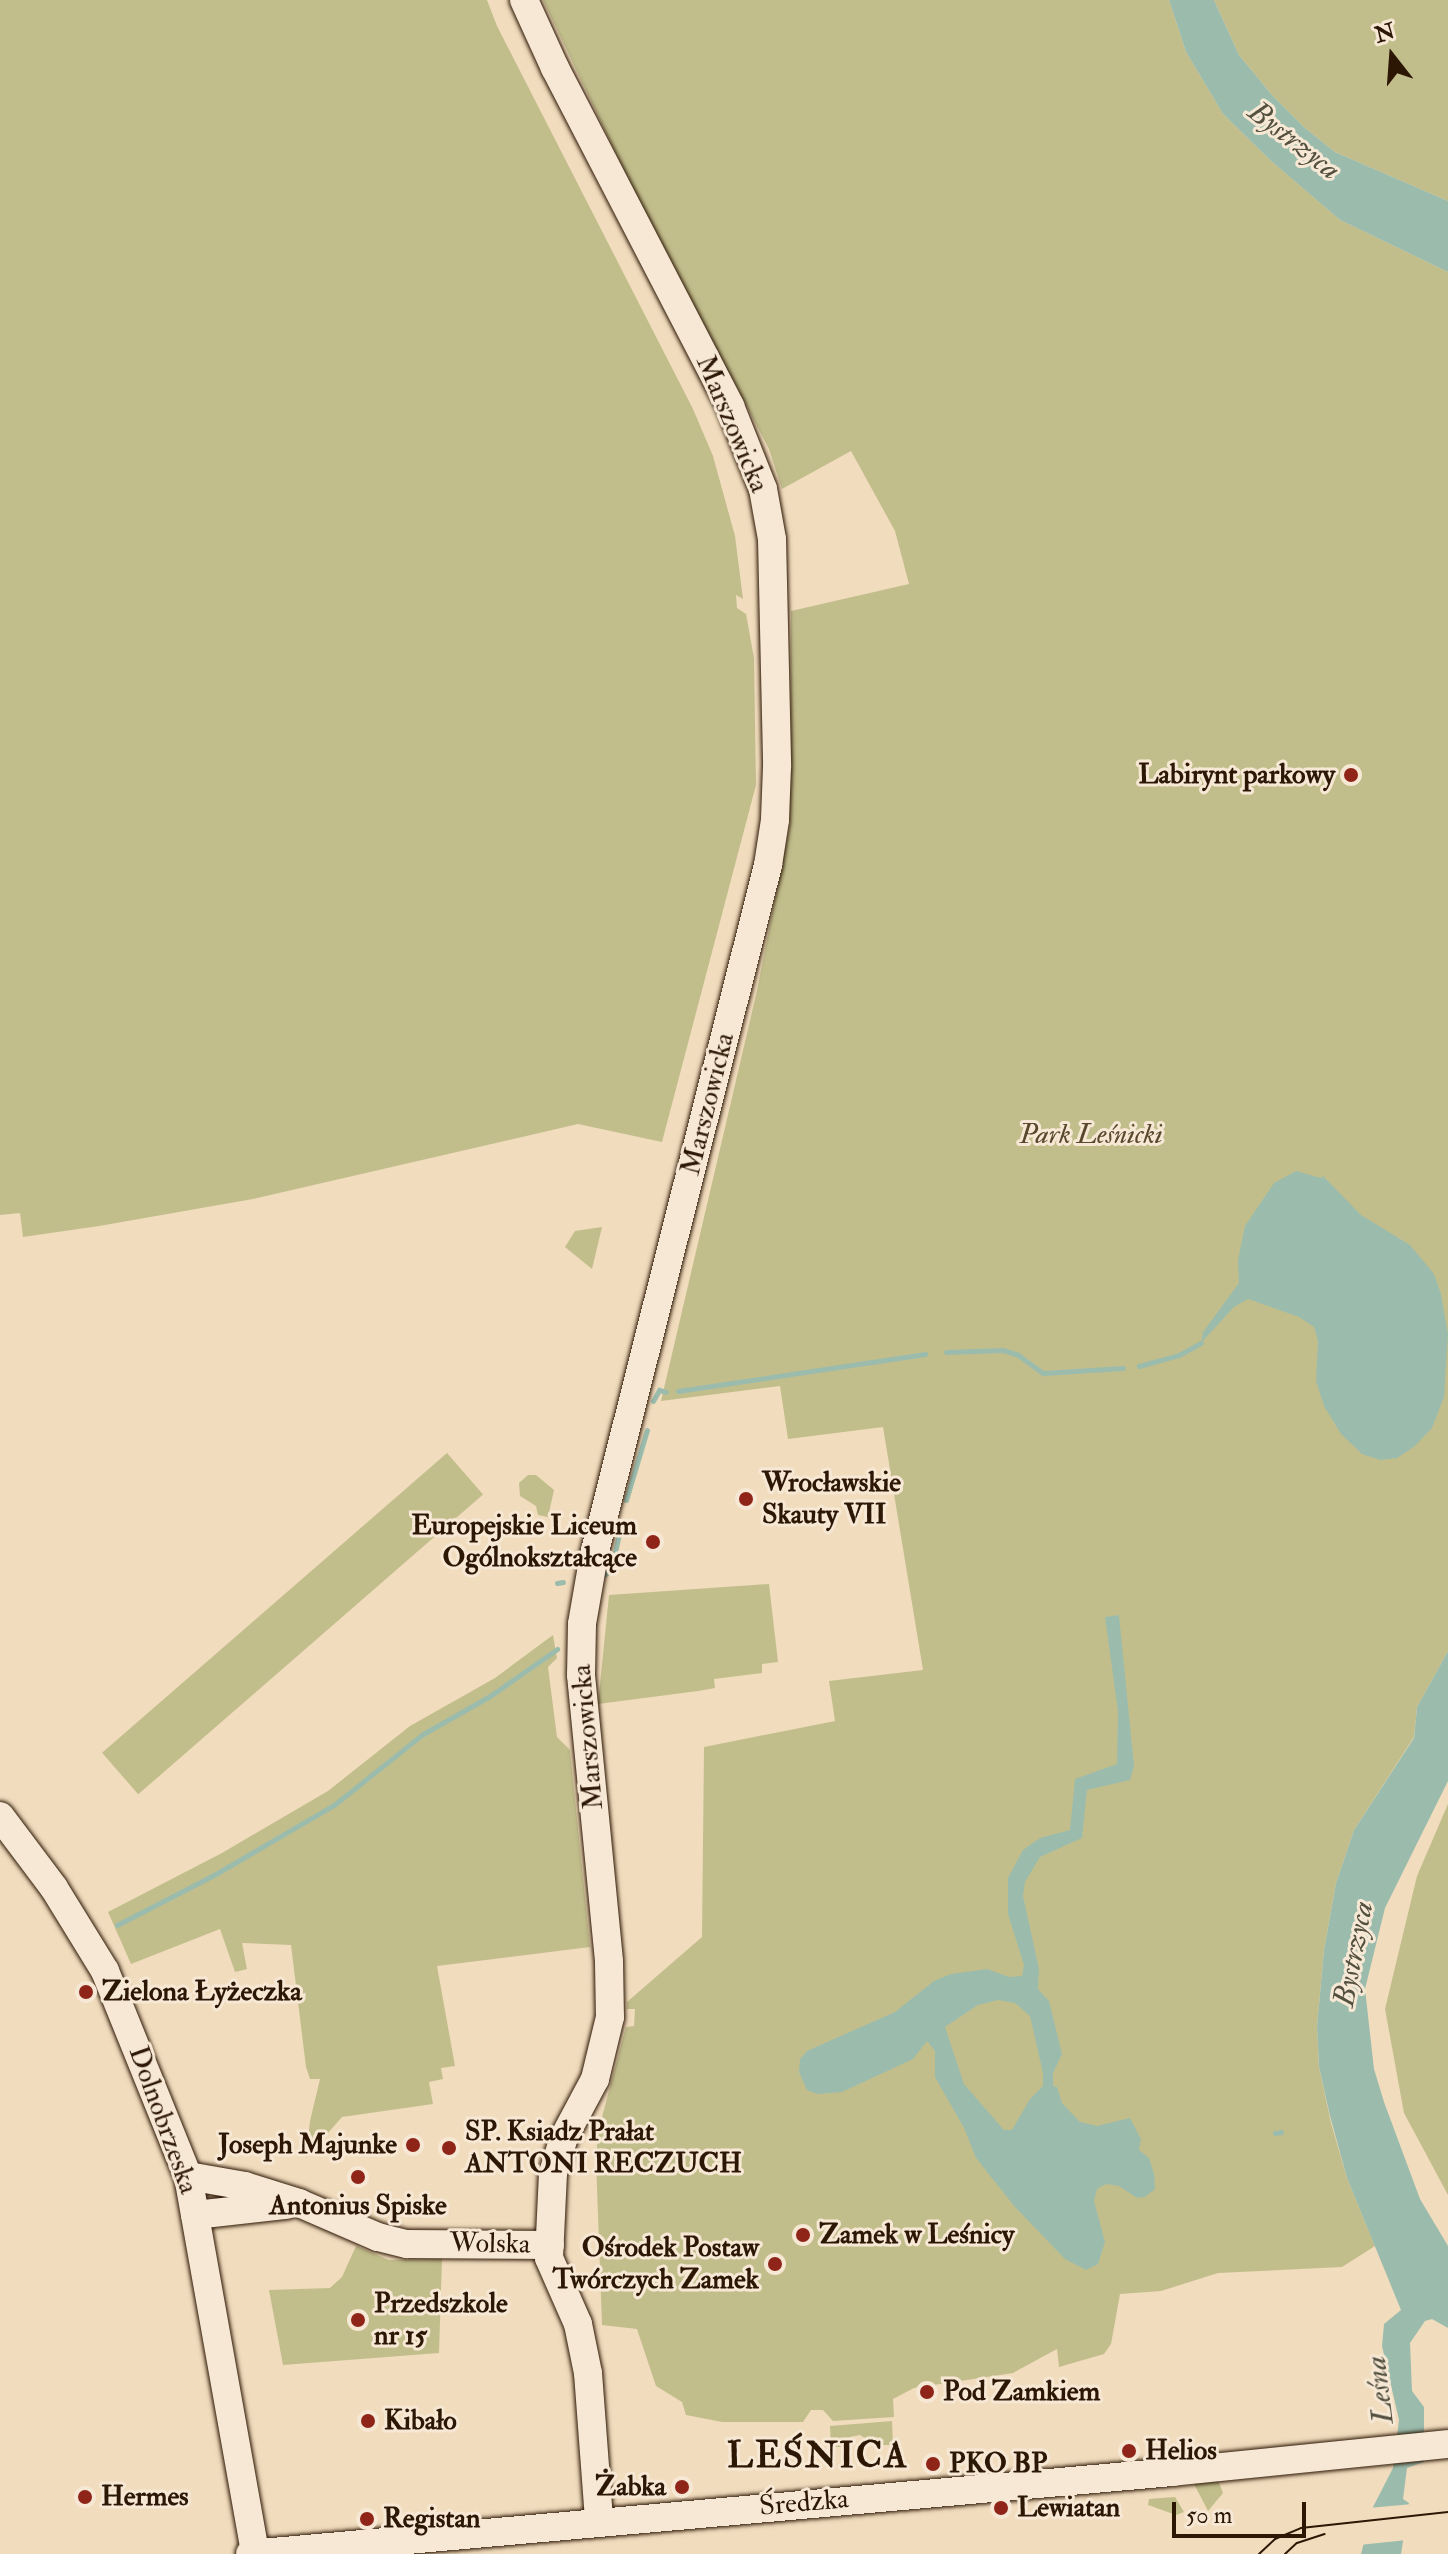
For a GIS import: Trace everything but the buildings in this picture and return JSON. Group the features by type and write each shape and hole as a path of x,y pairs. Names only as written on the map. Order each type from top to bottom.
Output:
{"street":[{"name":"Marszowicka","path":"524,0 555,68 730,406 759,477 772,539 777,767 775,820 765,879 587,1589 582,1624 581,1675 608,1947 610,2017 595,2079 564,2137 553,2173 550,2245"},
{"name":"Dolnobrzeska","path":"0,1816 54,1888 105,1971 188,2176 252,2554"},
{"name":"Wolska","path":"188,2176 233,2183 299,2203 378,2237 407,2244 550,2245 554,2271 578,2324 588,2373 599,2521"},
{"name":"Wolska","path":"195,2215 299,2203"},
{"name":"Średzka","path":"252,2554 1441,2445"}],"green space":[{"path":"0,0 487,0 497,26 693,409 713,456 735,536 743,599 736,595 737,608 746,614 754,658 756,785 662,1142 578,1124 253,1199 99,1226 23,1237 20,1213 0,1215"},
{"name":"Park Leśnicki","path":"543,0 1169,0 1186,52 1223,114 1270,160 1340,220 1448,272 1448,1651 1417,1707 1414,1737 1354,1830 1336,1883 1324,1950 1317,2026 1319,2067 1331,2123 1347,2178 1375,2246 1342,2267 1218,2273 1161,2291 1120,2294 1111,2344 1104,2354 1059,2367 1057,2349 1013,2373 914,2388 893,2399 894,2417 833,2421 823,2410 811,2410 803,2422 722,2422 686,2415 682,2402 656,2386 637,2329 602,2325 596,2160 598,2132 626,2027 634,2026 635,2009 627,2009 627,2002 702,1937 704,1747 835,1721 829,1681 923,1670 883,1427 788,1439 780,1386 661,1401 756,995 790,824 791,611 909,584 895,531 851,451 782,489 769,449 632,187"},
{"path":"1214,0 1448,0 1448,201 1335,152 1305,128 1239,55"},
{"path":"602,1227 592,1269 565,1247 575,1231"},
{"path":"447,1453 483,1495 138,1794 102,1753"},
{"path":"528,1475 536,1475 554,1490 548,1517 538,1515 536,1506 520,1496 519,1483"},
{"path":"769,1584 778,1662 762,1664 762,1673 714,1679 715,1688 598,1704 609,1595"},
{"path":"553,1635 557,1658 548,1667 557,1737 570,1750 590,1947 437,1966 455,2066 441,2068 443,2079 429,2082 433,2104 342,2117 306,2158 310,2121 320,2079 310,2079 306,2067 291,1945 242,1943 247,1969 235,1972 220,1929 131,1964 108,1912 222,1853 328,1791 410,1726 495,1678"},
{"path":"1448,1804 1448,2195 1404,2113 1385,2009 1417,1876"},
{"name":"Przedszkole nr 15","path":"356,2246 389,2260 442,2259 439,2353 283,2365 269,2290 330,2288 342,2277"},
{"path":"892,2421 893,2445 876,2445 860,2435 850,2437 842,2447 831,2447 830,2426"},
{"path":"1218,2480 1223,2493 1208,2511 1193,2482"},
{"path":"1175,2497 1184,2512 1176,2515 1148,2505 1149,2499"}],"water":[{"name":"Bystrzyca","path":"1169,0 1214,0 1239,55 1305,128 1335,152 1448,201 1448,272 1340,220 1270,160 1223,114 1186,52"},
{"path":"1296,1171 1323,1176 1361,1215 1410,1245 1434,1274 1448,1334 1444,1397 1432,1428 1415,1446 1397,1458 1380,1460 1362,1454 1341,1434 1324,1406 1316,1381 1318,1341 1314,1327 1299,1317 1248,1299 1234,1307 1201,1343 1203,1332 1239,1283 1238,1260 1245,1226 1274,1183"},
{"path":"1119,1615 1134,1766 1130,1780 1087,1790 1082,1838 1040,1857 1025,1882 1023,1896 1039,1969 1038,1989 1049,2001 1062,2054 1053,2073 1053,2086 1057,2087 1062,2103 1080,2122 1097,2126 1130,2118 1141,2139 1139,2150 1149,2158 1154,2174 1155,2189 1145,2197 1137,2198 1119,2186 1106,2184 1097,2189 1094,2201 1105,2242 1098,2264 1086,2270 1065,2259 1015,2207 976,2158 964,2128 935,2077 935,2051 927,2041 913,2059 842,2092 817,2094 807,2090 799,2072 800,2059 807,2051 895,2012 934,1981 951,1974 987,1969 1009,1977 1022,1976 1024,1965 1008,1914 1008,1878 1023,1850 1040,1838 1070,1830 1075,1779 1117,1764 1118,1711 1105,1617","holes":["998,2000 1015,2003 1030,2016 1043,2086 1030,2099 1012,2130 1004,2130 964,2084 945,2027 978,2005"]},
{"name":"Bystrzyca","path":"1448,1651 1448,1781 1385,1908 1365,1989 1374,2069 1384,2102 1420,2199 1448,2246 1448,2328 1432,2319 1425,2321 1410,2343 1412,2391 1424,2407 1424,2462 1407,2468 1403,2499 1409,2503 1401,2554 1361,2554 1373,2507 1393,2468 1399,2420 1382,2346 1384,2324 1401,2310 1347,2178 1319,2067 1317,2026 1324,1950 1336,1883 1354,1830 1414,1738 1417,1707"}],"pier":[{"path":"1413,2504 1407,2540 1359,2545 1368,2508"}],"waterway":[{"path":"1139,1366 1179,1355 1201,1343"},
{"path":"946,1352 1003,1350 1018,1355 1043,1373 1123,1368"},
{"path":"678,1391 925,1354"},
{"path":"653,1401 659,1390 666,1392"},
{"path":"626,1500 647,1430"},
{"path":"601,1577 611,1570 621,1525"},
{"path":"557,1583 563,1582"},
{"path":"117,1925 214,1875 334,1805 423,1734 490,1696 557,1649"},
{"path":"1275,2133 1281,2132"}],"tram line":[{"path":"1259,2554 1275,2539 1301,2528 1448,2512"},
{"path":"1285,2554 1297,2543 1325,2534"}],"place":[{"name":"Labirynt parkowy","path":"1351,775"},
{"name":"Wrocławskie Skauty VII","path":"746,1499"},
{"name":"Europejskie Liceum Ogólnokształcące","path":"653,1542"},
{"name":"Zielona Łyżeczka","path":"86,1992"},
{"name":"Joseph Majunke","path":"413,2145"},
{"name":"SP. Ksiadz Prałat ANTONI RECZUCH","path":"449,2148"},
{"name":"Antonius Spiske","path":"358,2177"},
{"name":"Zamek w Leśnicy","path":"803,2235"},
{"name":"Ośrodek Postaw Twórczych Zamek","path":"775,2264"},
{"name":"Przedszkole nr 15","path":"358,2320"},
{"name":"Pod Zamkiem","path":"927,2392"},
{"name":"Kibało","path":"368,2421"},
{"name":"Helios","path":"1129,2451"},
{"name":"PKO BP","path":"933,2464"},
{"name":"Żabka","path":"682,2487"},
{"name":"Hermes","path":"85,2497"},
{"name":"Lewiatan","path":"1001,2508"},
{"name":"Registan","path":"367,2519"}],"district":[{"name":"LEŚNICA","path":"818,2456"}],"water label":[{"name":"Leśna","path":"1380,2390"}]}
